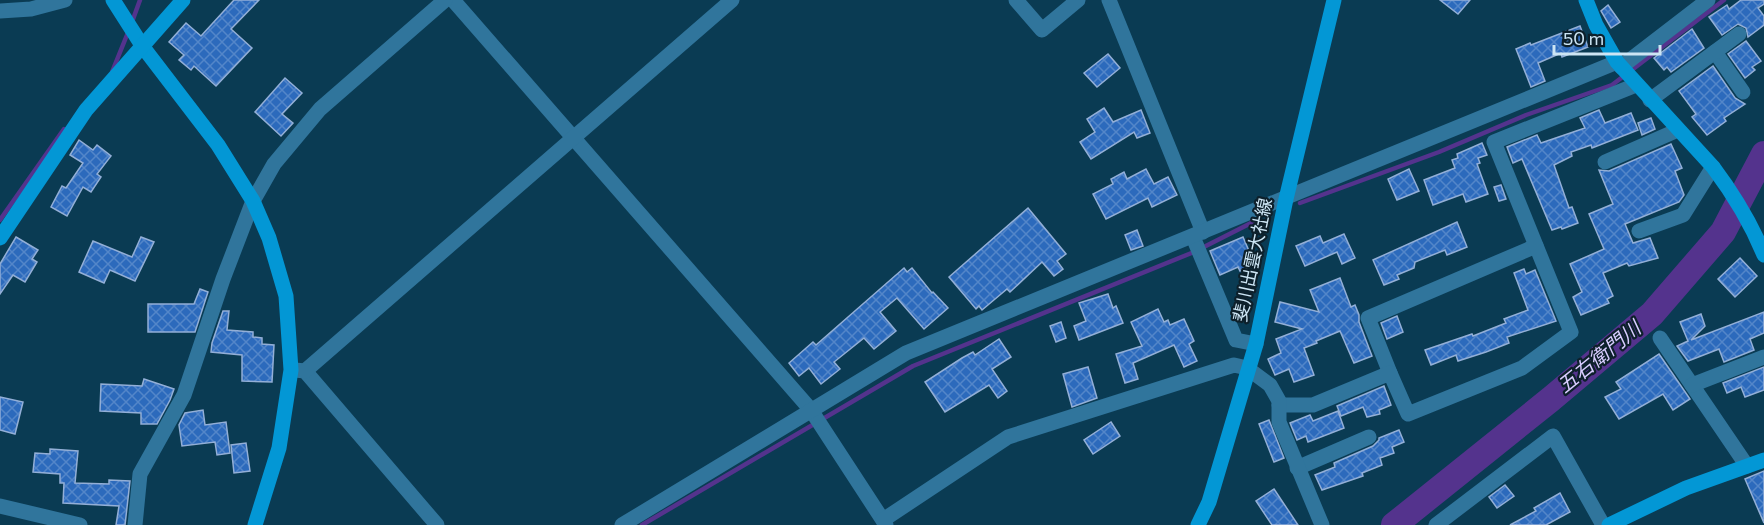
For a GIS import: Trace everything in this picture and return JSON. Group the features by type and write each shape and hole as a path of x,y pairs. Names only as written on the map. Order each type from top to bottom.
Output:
{"street":[{"path":"0,11 31,9 65,0"},
{"path":"113,0 143,47 218,145 253,201 269,238 286,296 298,371 279,448 255,525"},
{"path":"0,238 86,110 183,0"},
{"path":"135,525 141,474 184,395 223,279 253,201 274,164 320,109 445,0"},
{"path":"453,0 812,410 884,523 1008,437 1234,365 1247,368 1270,385 1279,401 1279,422 1322,525"},
{"path":"298,371 732,0"},
{"path":"1016,0 1042,30 1078,0"},
{"path":"1109,0 1236,340 1256,344"},
{"name":"斐川出雲大社線","path":"1198,525 1209,502 1256,344 1286,198 1334,0"},
{"path":"1586,0 1596,26 1619,65 1726,185 1748,220 1764,255"},
{"path":"622,525 906,353 1619,65 1708,0"},
{"path":"1650,99 1739,34"},
{"path":"1715,52 1743,92"},
{"path":"1536,246 1368,318 1408,414 1522,368 1571,332 1494,142 1636,85"},
{"path":"1605,162 1678,130"},
{"path":"1639,231 1683,215 1713,168"},
{"path":"1660,338 1748,466"},
{"path":"1692,385 1764,357"},
{"path":"298,371 437,525"},
{"path":"1279,405 1313,405 1390,373"},
{"path":"1436,525 1553,436 1604,525"},
{"path":"1297,468 1369,437"},
{"path":"1609,525 1686,488 1764,460"},
{"path":"0,506 80,525"}],"building":[{"path":"234,0 259,0 231,29 252,48 216,86 194,66 191,70 179,60 184,55 169,42 186,23 201,36"},
{"path":"1440,0 1470,0 1458,14"},
{"path":"1741,0 1764,0 1764,4 1758,8 1764,16 1764,25 1748,37 1746,28 1738,24 1722,35 1709,17 1727,5 1729,9"},
{"path":"1608,5 1620,22 1611,28 1601,11"},
{"path":"1580,26 1588,47 1562,57 1561,53 1538,63 1545,81 1531,87 1516,49"},
{"path":"1692,29 1704,48 1671,72 1667,67 1664,70 1654,58"},
{"path":"1746,41 1761,61 1752,67 1755,70 1745,78 1728,54"},
{"path":"1108,54 1120,68 1097,87 1084,73"},
{"path":"1713,66 1735,98 1745,104 1724,118 1726,121 1707,135 1692,117 1696,114 1679,91"},
{"path":"285,78 302,93 282,114 293,123 281,136 255,112"},
{"path":"1104,108 1113,122 1141,110 1150,133 1137,138 1134,132 1091,159 1080,142 1095,132 1087,119"},
{"path":"1599,110 1605,123 1631,113 1638,130 1592,148 1591,145 1571,152 1572,156 1554,165 1569,208 1572,207 1578,223 1552,230 1522,159 1513,163 1507,147 1537,135 1541,143 1585,128 1580,118"},
{"path":"1651,118 1655,129 1642,135 1638,123"},
{"path":"79,140 93,150 97,145 111,156 97,174 101,177 91,192 83,187 67,216 51,207 62,186 66,188 83,163 70,155"},
{"path":"1482,143 1487,155 1478,158 1480,163 1477,164 1488,194 1466,202 1463,194 1433,205 1424,180 1455,168 1452,160 1458,158 1457,154"},
{"path":"1671,144 1682,168 1675,171 1684,195 1679,202 1625,224 1633,243 1650,238 1658,258 1629,266 1627,263 1603,273 1613,296 1607,299 1609,303 1581,315 1573,297 1582,292 1570,264 1604,249 1589,214 1613,204 1599,170 1609,171"},
{"path":"1146,169 1154,184 1168,177 1177,195 1152,207 1148,198 1106,219 1093,194 1113,184 1111,179 1124,172 1127,179"},
{"path":"1409,169 1419,191 1397,200 1388,179"},
{"path":"1501,185 1506,199 1499,201 1494,187"},
{"path":"1028,208 1066,254 1057,261 1063,269 1054,276 1042,262 1010,292 1007,289 982,310 979,306 976,309 949,277"},
{"path":"1457,222 1467,247 1447,255 1445,250 1415,262 1414,268 1397,275 1399,279 1384,285 1373,260"},
{"path":"1137,230 1143,246 1131,250 1125,235"},
{"path":"1344,234 1355,258 1342,264 1337,252 1305,266 1296,246 1320,236 1323,243"},
{"path":"16,237 38,250 32,259 37,262 25,282 13,275 0,294 0,264"},
{"path":"141,237 154,242 135,281 110,270 104,283 79,272 93,241 132,257"},
{"path":"1243,237 1255,265 1240,271 1238,267 1220,275 1210,251"},
{"path":"1740,258 1757,276 1735,297 1718,279"},
{"path":"904,268 907,272 912,268 932,293 948,308 924,329 897,298 880,312 896,331 874,349 864,338 834,362 840,369 821,384 809,368 799,376 789,363 813,342 816,345"},
{"path":"1524,269 1526,274 1535,270 1556,321 1507,337 1509,343 1486,352 1458,361 1456,355 1431,365 1425,350 1472,334 1473,336 1506,323 1504,319 1528,310 1514,273"},
{"path":"1340,278 1351,307 1355,305 1372,356 1354,363 1340,331 1304,348 1314,375 1294,382 1289,369 1275,375 1268,359 1281,353 1276,339 1302,329 1275,322 1280,302 1319,312 1310,290"},
{"path":"200,289 208,292 195,332 148,332 148,304 194,304"},
{"path":"1108,294 1113,308 1116,306 1123,323 1079,340 1074,326 1086,321 1079,303"},
{"path":"1158,309 1164,322 1168,320 1170,325 1184,319 1194,341 1189,344 1197,361 1184,367 1174,345 1133,363 1138,379 1125,383 1116,354 1142,346 1131,322"},
{"path":"223,311 229,311 227,330 253,332 253,337 262,338 262,344 274,345 272,382 242,381 242,355 211,352"},
{"path":"1764,312 1764,333 1750,339 1754,350 1724,362 1719,349 1688,361 1677,346 1688,341 1680,322 1701,314 1705,326 1691,340"},
{"path":"1397,316 1403,332 1387,339 1381,323"},
{"path":"1061,322 1066,338 1056,342 1050,326"},
{"path":"999,339 1011,357 992,369 1007,391 998,398 989,385 945,412 925,382 962,358 973,352 975,355"},
{"path":"1659,354 1690,399 1673,410 1663,394 1619,419 1605,397 1621,389 1616,382"},
{"path":"1088,367 1097,398 1072,407 1063,374"},
{"path":"1764,367 1764,390 1745,397 1741,387 1727,393 1723,383"},
{"path":"144,379 174,389 157,424 141,424 141,413 100,411 101,384 142,386"},
{"path":"1384,386 1391,405 1379,410 1380,414 1367,417 1363,407 1341,416 1337,406"},
{"path":"0,397 23,402 15,434 0,430"},
{"path":"203,410 205,425 226,422 230,453 217,455 215,442 182,446 179,425 185,413"},
{"path":"1338,411 1344,428 1308,442 1306,436 1297,440 1290,423 1310,415 1313,421"},
{"path":"1269,420 1284,458 1274,462 1259,424"},
{"path":"1111,422 1120,436 1093,454 1084,440"},
{"path":"1399,430 1404,442 1392,447 1394,453 1380,458 1382,465 1362,473 1363,476 1322,490 1315,475 1335,467 1334,463 1373,446 1379,438"},
{"path":"246,443 250,471 234,473 231,445"},
{"path":"50,449 78,451 75,483 109,484 109,480 130,481 125,525 116,525 119,506 63,503 64,483 60,483 60,474 33,472 35,453 50,454"},
{"path":"1764,471 1764,523 1745,479"},
{"path":"1505,485 1514,496 1497,508 1489,497"},
{"path":"1274,489 1298,525 1272,525 1256,501"},
{"path":"1560,493 1570,512 1546,525 1510,525 1536,511 1534,508"}],"waterway":[{"path":"132,22 140,0"},
{"path":"1300,203 1439,152 1526,115 1612,85 1724,0"},
{"path":"112,72 129,30"},
{"path":"0,220 64,129"},
{"name":"五右衛門川","path":"1394,525 1551,399 1652,314 1723,232 1764,154"},
{"path":"642,525 913,366 1194,252 1259,219"}]}
